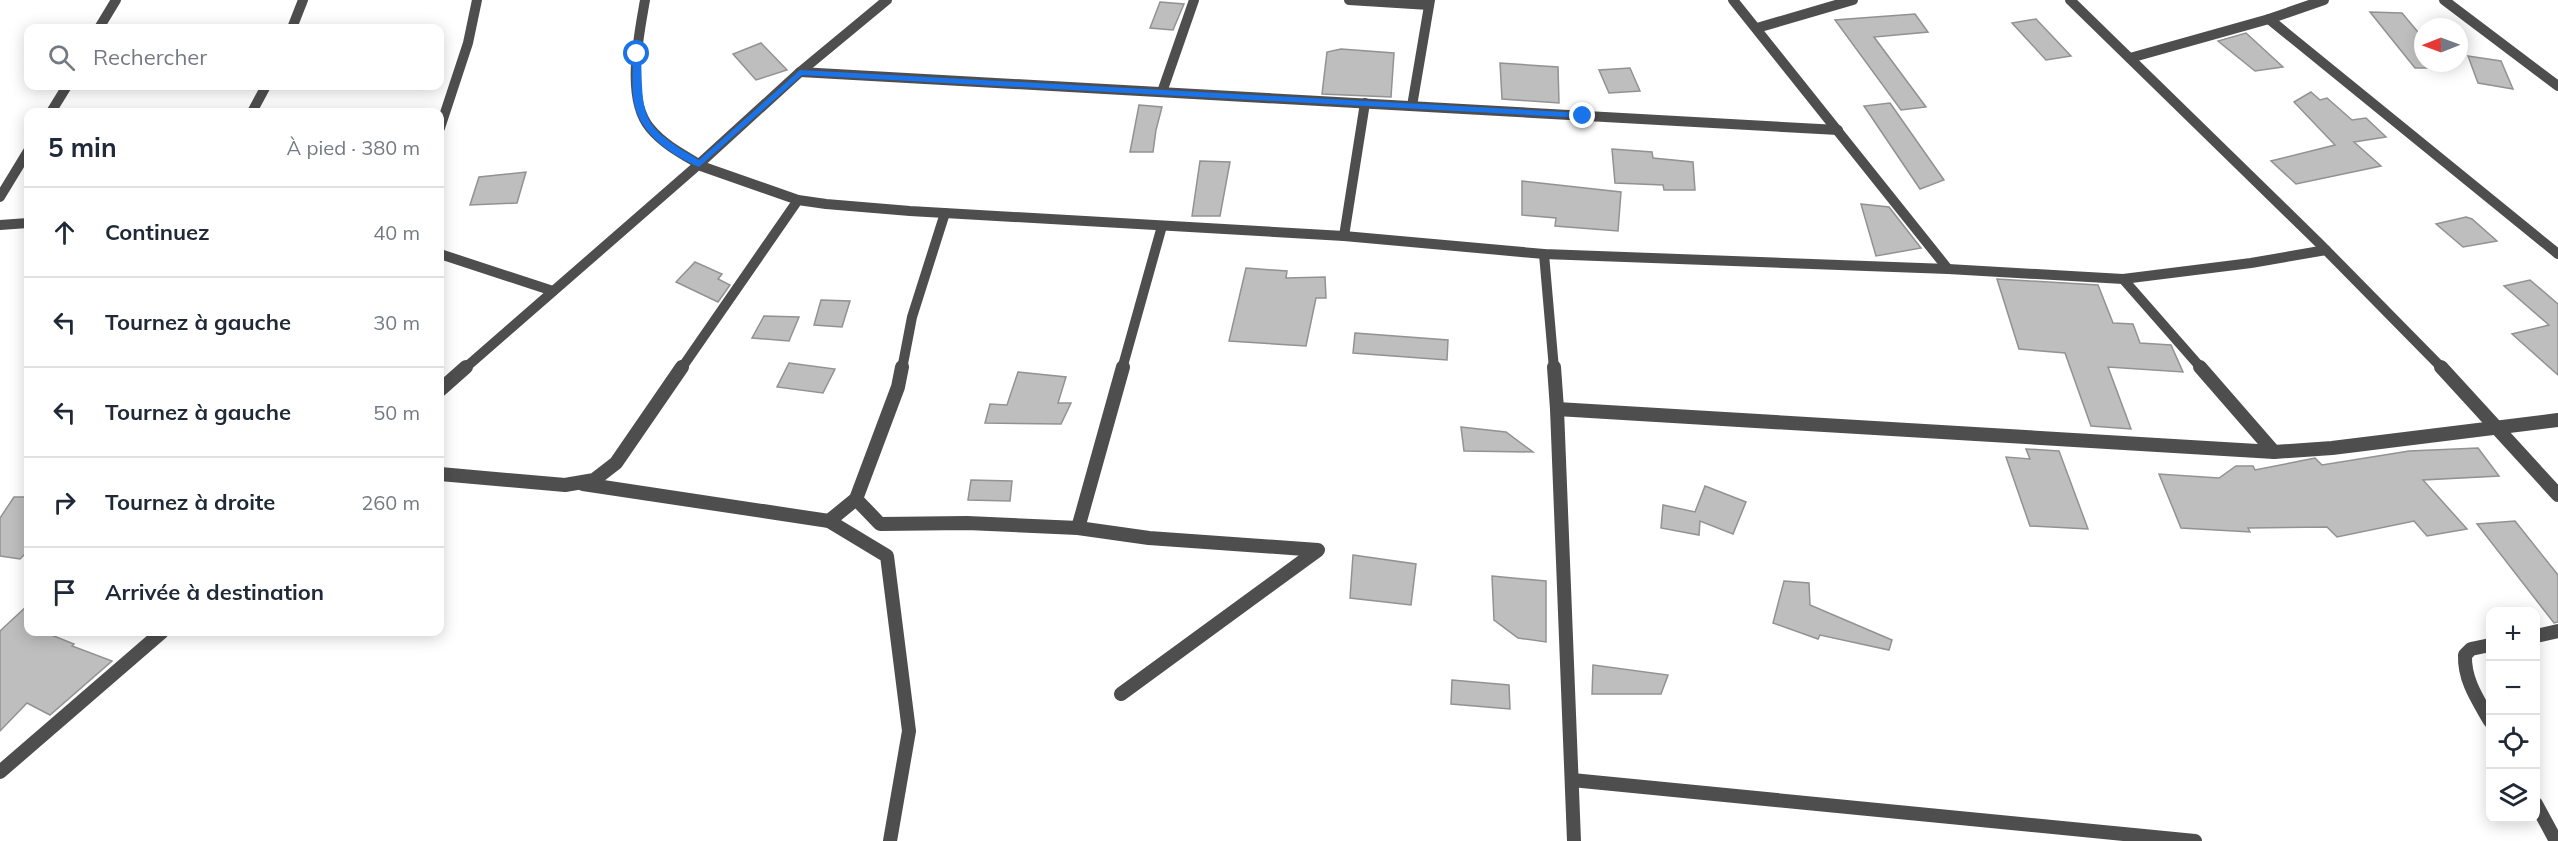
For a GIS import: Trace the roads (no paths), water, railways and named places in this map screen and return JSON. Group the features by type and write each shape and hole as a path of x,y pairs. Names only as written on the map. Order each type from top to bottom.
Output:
{"street":[{"path":"101,24 116,0"},
{"path":"294,24 303,0"},
{"path":"444,116 468,43 477,0"},
{"path":"645,0 637,54 638,105 646,124 662,142 699,165 798,200 945,213 1344,236 1544,254 1948,269 2123,279 2252,263 2325,250"},
{"path":"444,387 699,165 800,72 887,0"},
{"path":"1162,92 1194,0"},
{"path":"1349,0 1429,2 1412,106"},
{"path":"1733,0 1948,269"},
{"path":"1757,28 1853,0"},
{"path":"2070,0 2325,250 2498,426 2558,495"},
{"path":"2130,58 2269,19 2324,0"},
{"path":"2444,0 2558,87"},
{"path":"2269,19 2558,254"},
{"path":"800,72 1838,130"},
{"path":"53,108 65,90"},
{"path":"254,108 264,90"},
{"path":"1344,236 1365,103"},
{"path":"0,197 24,158"},
{"path":"584,484 603,477 616,463 798,200"},
{"path":"829,521 856,499 898,387 912,317 945,213"},
{"path":"0,225 24,223"},
{"path":"1078,528 1162,225"},
{"path":"1544,254 1557,409 1574,841"},
{"path":"444,255 554,291"},
{"path":"2123,279 2274,452"},
{"path":"1557,409 2274,452 2321,449 2558,420"},
{"path":"444,474 565,485 584,484 829,521 887,556 909,730 890,841"},
{"path":"856,499 880,524 967,523 1078,528 1149,538 1318,550 1121,694"},
{"path":"2540,635 2558,631"},
{"path":"0,772 157,636"},
{"path":"2486,646 2471,649 2465,655 2464,663 2466,675 2487,715"},
{"path":"1572,780 2195,841"},
{"path":"2540,813 2556,841"}]}
